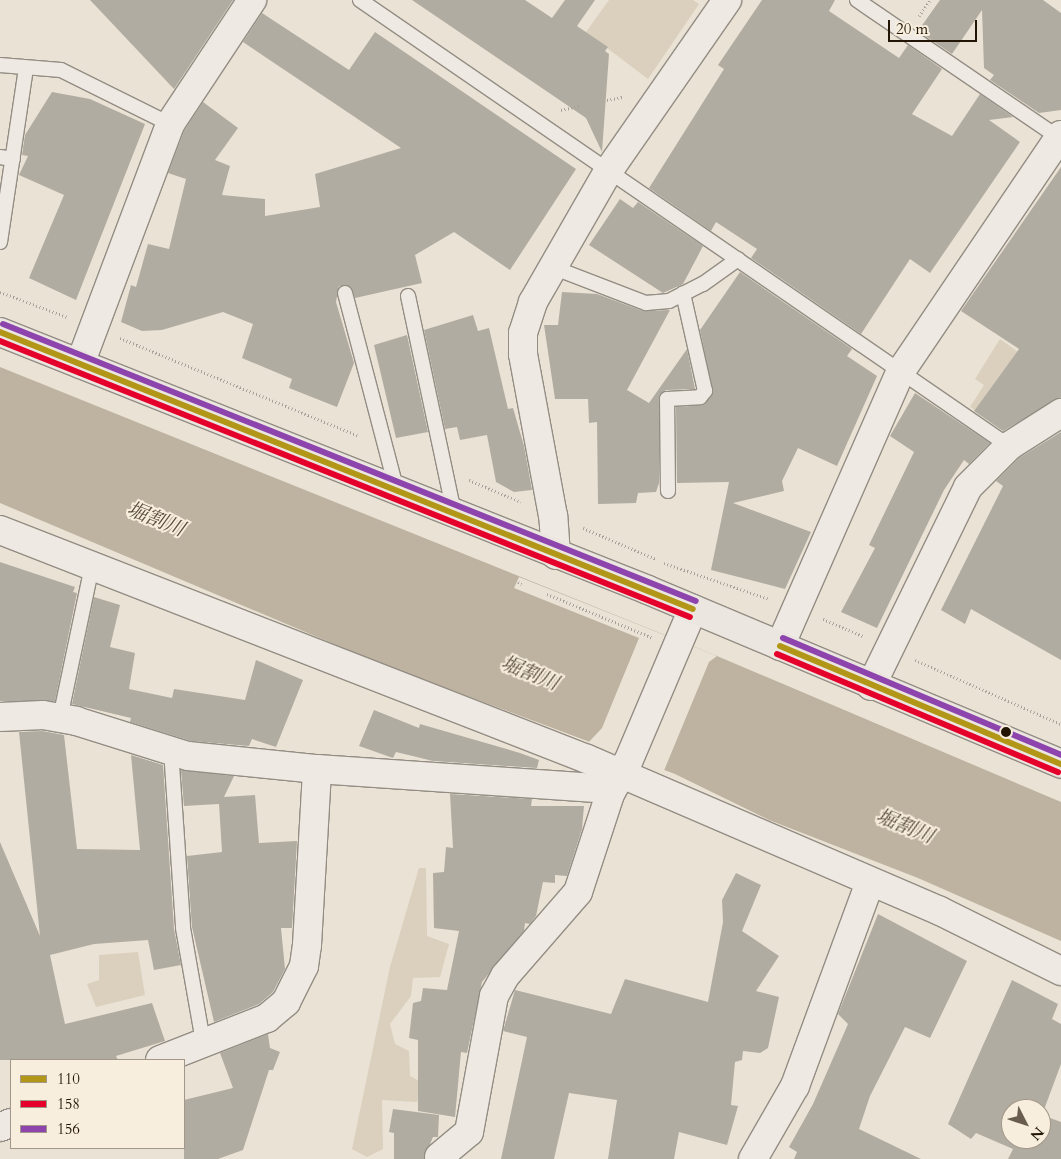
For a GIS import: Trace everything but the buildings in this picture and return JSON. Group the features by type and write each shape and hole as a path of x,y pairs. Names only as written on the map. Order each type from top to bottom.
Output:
{"highway":[{"path":"0,332 693,609 871,686 1061,764"}],"street":[{"path":"80,364 170,124 252,0"},
{"path":"556,555 553,516 523,354 523,333 533,302 609,170 727,0"},
{"path":"780,646 901,372 1060,137"},
{"path":"871,686 960,500 1009,446 1061,412"},
{"path":"0,530 624,768 870,882 970,924 1061,970"},
{"path":"439,1156 469,1132 494,996 505,976 578,892 602,817 693,609"},
{"path":"0,717 60,718 188,756 317,769 599,788 624,768"},
{"path":"162,1059 279,1012 304,966 312,900 317,769"},
{"path":"753,1159 795,1086 870,882"}],"lane":[{"path":"360,0 1009,446"},
{"path":"857,0 1060,137"},
{"path":"0,65 61,70 170,124"},
{"path":"0,242 6,158 26,68"},
{"path":"552,267 646,303 669,300 738,259"},
{"path":"345,293 388,448 397,491"},
{"path":"668,492 667,399 700,397 705,391 683,293"},
{"path":"408,296 447,471 454,513"},
{"path":"60,718 92,566"},
{"path":"171,750 183,928 203,1042"}],"path":[{"path":"917,18 930,0"},
{"path":"556,111 580,106"},
{"path":"0,292 70,318"},
{"path":"116,336 388,448"},
{"path":"447,471 531,506"},
{"path":"576,525 741,592 777,600"},
{"path":"547,594 652,637"},
{"path":"816,616 871,640"},
{"path":"908,657 1061,724"}],"shaded area":[{"path":"609,0 693,0 699,4 648,79 586,32"},
{"path":"1000,339 1022,355 1006,373 1003,371 975,410 970,407 984,385 975,379"},
{"path":"419,868 426,868 427,936 449,944 440,977 413,978 411,996 390,1024 395,1044 409,1051 410,1076 423,1083 417,1102 382,1100 383,1149 367,1157 352,1149 390,967"},
{"path":"138,952 145,995 96,1007 87,984 99,980 99,955"}],"water":[{"name":"堀割川","path":"0,367 717,656 1061,802 1061,941 918,878 769,820 675,774 374,661 0,503"}],"pier":[{"path":"519,577 717,656 709,662 663,773 587,744 602,728 639,638 514,588"}],"transit line":[{"name":"156","path":"3,324 696,601"},
{"name":"110","path":"0,332 693,609"},
{"name":"158","path":"0,341 690,617"},
{"name":"156","path":"783,638 1061,755"},
{"name":"110","path":"780,646 1061,764"},
{"name":"158","path":"777,654 1058,772"}]}
